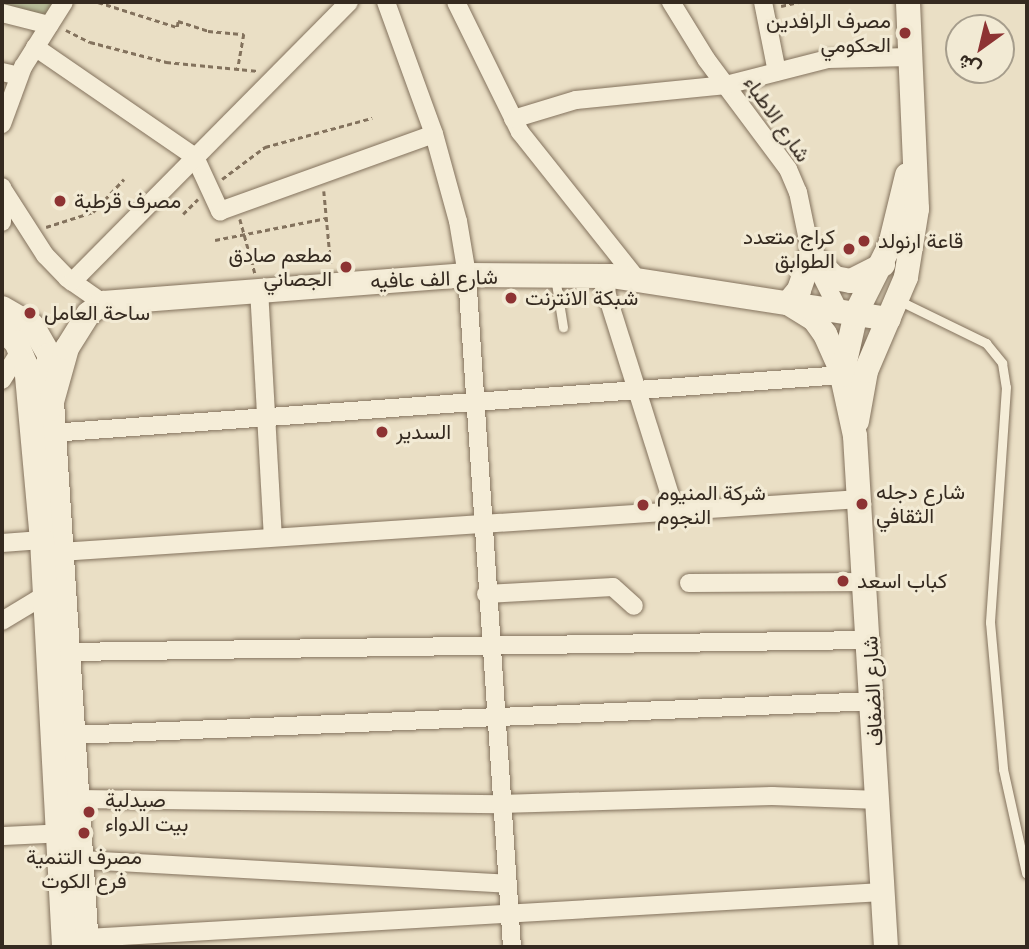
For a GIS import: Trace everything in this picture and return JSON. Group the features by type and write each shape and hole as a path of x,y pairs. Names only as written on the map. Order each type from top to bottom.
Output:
{"street":[{"path":"2,124 10,74 35,47 64,2"},
{"path":"72,282 349,2"},
{"path":"386,2 434,134 458,221 467,275 493,715 512,947"},
{"path":"456,2 513,119 551,175 636,278"},
{"name":"شارع الاطباء","path":"671,2 726,85 788,169 798,192 811,255 848,312"},
{"path":"855,436 866,371 893,309 916,209 908,2"},
{"path":"763,6 777,72"},
{"path":"2,13 50,24"},
{"path":"35,47 195,157 220,211 434,134"},
{"path":"513,119 576,100 726,85 828,59 910,57"},
{"path":"842,375 848,312 883,265 913,154"},
{"path":"2,187 29,233 72,282 103,303 88,314 67,348 50,421"},
{"path":"2,187 2,222"},
{"path":"855,436 842,375 814,319 788,303 799,290 811,255 835,278 851,281 883,265"},
{"name":"شارع الف عافيه","path":"103,303 467,275 555,275 636,278 848,312 893,309"},
{"path":"601,276 675,510"},
{"path":"259,289 273,537"},
{"path":"2,308 26,320 46,343 51,546 46,595 70,833 64,947"},
{"path":"2,331 21,349 26,365 68,652 78,799 70,833 83,860 87,943 883,892"},
{"path":"2,380 21,349"},
{"path":"50,421 267,419 842,375"},
{"name":"شارع الضفاف","path":"855,436 867,582 886,947"},
{"path":"2,543 51,546 273,537 860,499"},
{"path":"689,583 867,582"},
{"path":"486,594 613,587 634,606"},
{"path":"2,621 46,595"},
{"path":"68,652 870,640"},
{"path":"74,735 493,715 874,701"},
{"path":"78,799 500,804 772,796 879,800"},
{"path":"2,836 70,833"},
{"path":"83,860 507,884"}],"lane":[{"path":"555,275 563,327"},
{"path":"893,309 986,343 1002,363 1006,387 990,622 1003,769 1026,873"}],"path":[{"path":"98,2 177,27 178,21 208,31 244,34 238,69"},
{"path":"763,6 799,2"},
{"path":"50,24 90,42 166,62 265,71 274,77"},
{"path":"183,214 209,188 264,147 372,118"},
{"path":"323,174 333,284"},
{"path":"29,233 93,212 124,179"},
{"path":"237,205 259,289"},
{"path":"215,240 244,232 327,218"}],"green space":[{"path":"2,2 65,2 49,25 2,13"}],"place":[{"name":"مصرف الرافدين الحكومي","path":"905,33"},
{"name":"مصرف قرطبة","path":"60,201"},
{"name":"قاعة ارنولد","path":"864,241"},
{"name":"كراج متعدد الطوابق","path":"849,249"},
{"name":"مطعم صادق الجصاني","path":"346,267"},
{"name":"شبكة الانترنت","path":"511,298"},
{"name":"ساحة العامل","path":"30,313"},
{"name":"السدير","path":"382,432"},
{"name":"شارع دجله الثقافي","path":"862,504"},
{"name":"شركة المنيوم النجوم","path":"643,505"},
{"name":"كباب اسعد","path":"843,581"},
{"name":"صيدلية بيت الدواء","path":"89,812"},
{"name":"مصرف التنمية فرع الكوت","path":"84,833"}]}
